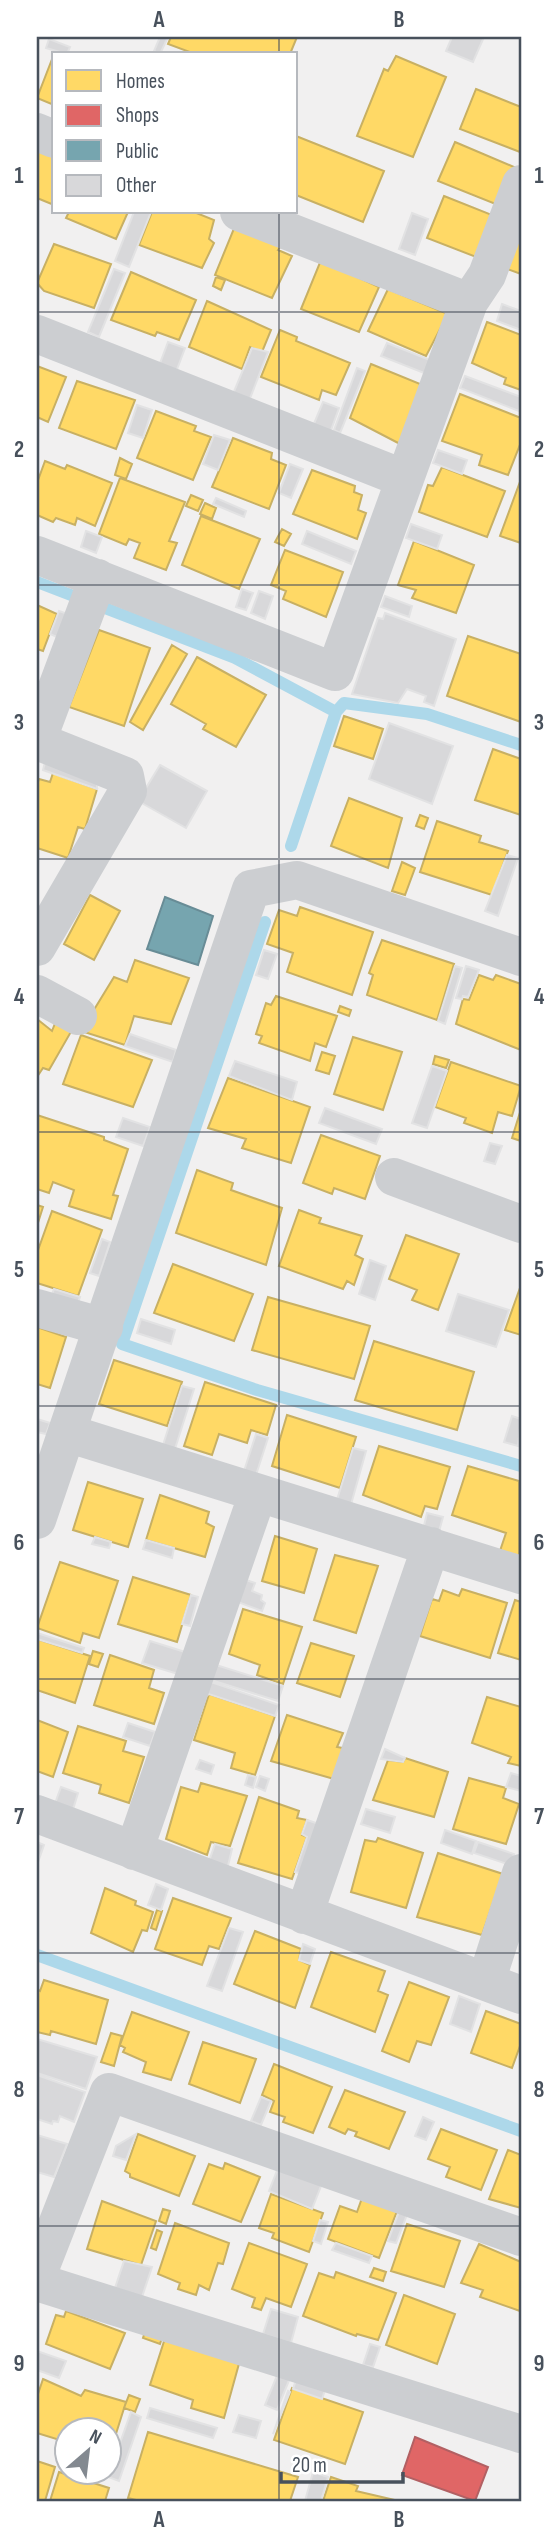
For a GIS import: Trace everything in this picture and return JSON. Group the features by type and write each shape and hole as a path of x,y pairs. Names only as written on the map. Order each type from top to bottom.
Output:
{"street":[{"path":"37,555 92,594 335,672 469,302 487,275 521,184"},
{"path":"244,214 469,302"},
{"path":"37,334 405,479"},
{"path":"37,947 128,791 125,776 37,741 92,594"},
{"path":"37,1520 251,889 296,880 521,957"},
{"path":"37,994 78,1016"},
{"path":"394,1177 521,1224"},
{"path":"37,1308 104,1327"},
{"path":"66,1433 521,1574"},
{"path":"134,1851 258,1493"},
{"path":"304,1914 431,1546"},
{"path":"37,1814 521,1995"},
{"path":"486,1982 521,1873"},
{"path":"37,2276 109,2092 521,2237"},
{"path":"37,2282 521,2434"}],"building: Homes":[{"path":"171,37 297,37 291,52 190,52 168,44"},
{"path":"396,56 446,77 413,157 357,136 384,69 388,71"},
{"path":"52,59 52,104 37,98"},
{"path":"476,89 521,107 520,152 460,129"},
{"path":"298,137 384,171 363,222 298,196"},
{"path":"455,142 514,167 498,205 438,181"},
{"path":"37,150 52,156 52,204 37,198"},
{"path":"444,196 512,223 497,265 427,238"},
{"path":"68,214 127,214 116,239 66,218"},
{"path":"151,214 199,214 214,220 209,239 214,243 202,268 139,245"},
{"path":"521,224 521,274 502,267"},
{"path":"235,226 281,246 278,250 292,256 272,298 215,275"},
{"path":"54,244 111,264 94,308 44,291 37,283"},
{"path":"321,260 379,287 359,332 301,309"},
{"path":"131,272 196,300 179,340 157,332 155,336 111,320"},
{"path":"216,277 225,280 221,290 213,286"},
{"path":"388,289 448,314 426,356 368,331"},
{"path":"207,301 271,330 262,352 250,347 242,369 189,347"},
{"path":"487,322 521,335 521,390 504,384 506,378 472,363"},
{"path":"280,330 297,337 296,341 350,363 336,395 322,390 319,400 261,377"},
{"path":"371,364 425,386 402,445 350,418"},
{"path":"37,366 66,377 48,422 37,417"},
{"path":"77,381 135,400 116,449 59,428"},
{"path":"460,394 521,418 521,442 508,475 479,465 482,455 442,441"},
{"path":"156,411 196,426 194,431 211,437 193,480 137,458"},
{"path":"233,438 272,453 271,459 286,465 269,509 212,487"},
{"path":"120,458 132,464 126,479 115,475"},
{"path":"45,461 65,469 67,465 112,483 95,526 77,518 75,525 56,518 53,522 37,515 37,483"},
{"path":"442,467 505,491 487,537 419,512 428,485 433,486"},
{"path":"312,470 355,486 354,492 362,495 358,510 366,513 357,539 293,514"},
{"path":"120,478 185,502 169,541 177,543 166,570 134,558 140,543 129,539 126,545 99,534"},
{"path":"521,479 521,543 500,536"},
{"path":"191,495 203,500 198,511 186,506"},
{"path":"205,503 216,508 212,519 200,514"},
{"path":"201,516 260,539 239,589 182,565"},
{"path":"282,529 291,534 284,546 275,542"},
{"path":"414,541 474,565 456,613 412,598 416,590 398,585"},
{"path":"285,550 343,572 326,617 283,599 286,591 271,585"},
{"path":"37,605 57,614 43,651 37,649"},
{"path":"99,630 150,648 124,726 69,707"},
{"path":"468,636 521,654 521,722 447,696"},
{"path":"172,645 187,654 143,730 130,722"},
{"path":"197,657 266,695 236,747 203,729 206,724 171,704"},
{"path":"344,716 383,729 373,759 334,746"},
{"path":"493,749 521,759 521,815 475,800"},
{"path":"53,773 97,789 85,829 78,827 68,858 37,848 37,785 39,779 50,782"},
{"path":"349,798 402,818 388,868 331,846"},
{"path":"420,815 428,818 424,829 416,826"},
{"path":"437,821 481,836 479,842 508,851 492,895 420,872"},
{"path":"402,862 415,868 405,895 392,891"},
{"path":"90,895 120,911 94,960 64,944"},
{"path":"300,907 373,932 352,995 287,972 293,953 267,944 279,910 297,916"},
{"path":"382,940 454,964 437,1020 367,995 373,975 369,973"},
{"path":"135,960 189,978 171,1024 134,1016 125,1045 81,1031 114,977 127,982"},
{"path":"479,975 493,980 496,975 521,984 521,1050 456,1024 463,999 469,1000"},
{"path":"276,996 337,1016 326,1047 315,1043 310,1061 259,1043 262,1036 256,1034 266,1003 271,1005"},
{"path":"340,1006 351,1010 349,1016 338,1012"},
{"path":"37,1019 52,1031 56,1021 72,1030 49,1070 43,1068 37,1077"},
{"path":"81,1035 152,1060 133,1107 63,1084"},
{"path":"353,1037 402,1052 383,1110 334,1094"},
{"path":"322,1052 335,1056 329,1074 316,1070"},
{"path":"435,1056 449,1060 446,1068 433,1064"},
{"path":"451,1062 521,1086 512,1116 498,1112 492,1133 464,1123 466,1118 435,1107"},
{"path":"228,1078 310,1107 291,1163 242,1148 246,1139 208,1128"},
{"path":"521,1109 521,1141 512,1138"},
{"path":"37,1115 104,1137 104,1140 128,1149 113,1195 118,1196 111,1219 69,1206 74,1190 53,1182 49,1193 37,1189"},
{"path":"321,1135 380,1156 365,1199 334,1188 332,1194 303,1183"},
{"path":"197,1170 233,1183 231,1190 282,1208 266,1265 176,1233"},
{"path":"37,1205 43,1207 37,1226"},
{"path":"299,1210 321,1218 319,1223 362,1236 355,1255 363,1259 354,1285 347,1281 343,1289 279,1266"},
{"path":"52,1211 102,1230 78,1296 37,1283 37,1253"},
{"path":"406,1235 459,1254 438,1310 412,1300 417,1290 389,1279"},
{"path":"173,1264 253,1294 234,1341 154,1313"},
{"path":"521,1285 521,1335 505,1330"},
{"path":"268,1297 370,1326 354,1379 252,1350"},
{"path":"37,1327 66,1337 50,1388 37,1384"},
{"path":"374,1341 474,1372 457,1430 355,1400"},
{"path":"114,1360 182,1382 167,1426 99,1404"},
{"path":"205,1382 276,1405 267,1435 251,1430 247,1443 219,1434 212,1455 184,1446"},
{"path":"287,1415 356,1437 340,1488 272,1466"},
{"path":"379,1446 450,1467 437,1509 425,1506 421,1517 363,1495"},
{"path":"468,1466 519,1481 519,1558 500,1551 506,1533 452,1515"},
{"path":"88,1482 143,1499 128,1547 73,1530"},
{"path":"160,1495 209,1512 206,1523 214,1527 205,1557 146,1540"},
{"path":"275,1536 317,1549 304,1593 262,1581"},
{"path":"335,1555 378,1566 356,1633 314,1620"},
{"path":"60,1562 118,1581 99,1638 83,1633 80,1643 37,1628"},
{"path":"133,1577 191,1595 177,1642 118,1624"},
{"path":"462,1589 507,1603 490,1658 420,1636 432,1599 439,1601 443,1590 459,1596"},
{"path":"515,1600 521,1602 521,1660 498,1653"},
{"path":"243,1609 302,1627 283,1684 257,1675 260,1665 229,1654"},
{"path":"37,1639 90,1656 75,1703 37,1690"},
{"path":"311,1643 354,1656 340,1697 297,1683"},
{"path":"93,1651 103,1654 98,1667 89,1664"},
{"path":"110,1655 154,1670 149,1688 164,1693 154,1724 94,1705"},
{"path":"209,1694 275,1716 255,1775 231,1768 235,1753 194,1740"},
{"path":"487,1697 521,1707 521,1766 508,1763 511,1757 472,1743"},
{"path":"287,1715 343,1733 337,1747 343,1748 334,1779 271,1761"},
{"path":"37,1720 68,1732 53,1777 37,1771"},
{"path":"78,1726 126,1741 123,1751 144,1757 129,1803 99,1793 101,1785 63,1773"},
{"path":"405,1758 448,1772 434,1817 373,1800 388,1760 403,1762"},
{"path":"469,1778 506,1788 503,1798 519,1804 506,1844 453,1829"},
{"path":"201,1783 247,1796 230,1846 211,1842 207,1855 166,1839 181,1787 198,1792"},
{"path":"259,1797 299,1811 297,1818 307,1820 302,1835 307,1837 292,1879 238,1863"},
{"path":"378,1838 423,1853 406,1908 351,1892 365,1840 376,1842"},
{"path":"438,1853 503,1874 482,1935 417,1917"},
{"path":"105,1888 136,1901 135,1905 153,1912 147,1931 142,1930 133,1952 91,1933"},
{"path":"173,1898 231,1918 219,1949 209,1946 202,1965 155,1949"},
{"path":"157,1910 162,1911 156,1930 151,1928"},
{"path":"255,1931 301,1949 299,1960 310,1965 295,2008 234,1984"},
{"path":"331,1952 385,1971 378,1991 388,1995 375,2032 311,2007"},
{"path":"44,1980 108,2000 96,2044 51,2031 50,2035 37,2032 37,1989 40,1991"},
{"path":"409,1982 449,1997 431,2045 417,2041 409,2062 382,2051"},
{"path":"486,2011 521,2024 521,2043 512,2068 471,2053"},
{"path":"132,2012 189,2032 171,2080 143,2072 146,2062 123,2052 125,2048 120,2045"},
{"path":"111,2033 122,2036 114,2066 101,2062"},
{"path":"203,2042 256,2059 240,2103 189,2084"},
{"path":"274,2064 332,2087 313,2133 283,2122 285,2117 270,2112 274,2101 262,2095"},
{"path":"345,2090 405,2112 389,2149 355,2136 357,2132 348,2129 345,2134 329,2127"},
{"path":"441,2129 497,2150 481,2190 446,2177 450,2167 428,2159"},
{"path":"138,2134 195,2156 179,2196 130,2177 125,2171"},
{"path":"508,2150 521,2155 521,2208 489,2199"},
{"path":"225,2163 260,2177 241,2222 193,2204 209,2164 223,2169"},
{"path":"271,2194 323,2213 309,2252 272,2238 274,2233 259,2228"},
{"path":"362,2198 397,2211 379,2258 328,2239 340,2206 357,2212"},
{"path":"102,2201 156,2221 141,2265 87,2249"},
{"path":"163,2209 170,2211 166,2224 159,2221"},
{"path":"175,2223 229,2243 223,2264 218,2263 209,2290 199,2285 196,2295 178,2289 180,2283 158,2274"},
{"path":"407,2224 460,2241 444,2287 391,2271"},
{"path":"157,2230 162,2232 156,2250 151,2248"},
{"path":"249,2243 307,2264 291,2307 266,2298 261,2310 252,2307 255,2298 232,2289"},
{"path":"479,2244 521,2262 520,2311 480,2297 483,2290 461,2283"},
{"path":"374,2268 386,2272 383,2281 370,2277"},
{"path":"336,2272 396,2293 378,2340 357,2334 356,2336 303,2316 319,2273 334,2278"},
{"path":"404,2295 455,2314 437,2364 386,2345"},
{"path":"66,2311 125,2333 110,2369 46,2344 56,2315 64,2317"},
{"path":"147,2326 164,2331 160,2344 143,2338"},
{"path":"167,2332 240,2360 224,2418 191,2408 193,2400 150,2385"},
{"path":"43,2379 81,2396 85,2390 126,2402 122,2416 52,2416 52,2438 37,2433 37,2397"},
{"path":"292,2388 363,2412 345,2464 274,2440"},
{"path":"129,2395 140,2399 135,2412 124,2408"},
{"path":"148,2432 298,2477 290,2501 140,2501 128,2498"},
{"path":"37,2461 52,2466 52,2477 45,2501 37,2501"},
{"path":"331,2477 358,2486 356,2491 399,2501 323,2501"},
{"path":"55,2486 109,2488 105,2501 50,2501"}],"building: Shops":[{"path":"415,2437 488,2467 475,2501 402,2475"}],"building: Public":[{"path":"165,897 213,916 198,965 147,949"}],"building: Other":[{"path":"160,37 168,37 161,52 154,51"},
{"path":"452,37 484,37 473,62 446,51"},
{"path":"49,39 70,47 68,52 46,48"},
{"path":"412,213 428,219 415,255 399,249"},
{"path":"133,214 150,214 129,267 115,261"},
{"path":"114,269 125,273 99,337 88,332"},
{"path":"502,304 521,311 521,330 497,321"},
{"path":"168,342 185,348 176,372 159,366"},
{"path":"387,343 435,362 429,375 381,356"},
{"path":"252,348 268,352 249,401 233,394"},
{"path":"357,368 365,371 340,433 334,430"},
{"path":"465,376 521,397 519,411 460,388"},
{"path":"323,402 339,408 330,433 313,426"},
{"path":"137,405 152,410 143,438 128,433"},
{"path":"214,435 230,440 218,470 203,464"},
{"path":"438,450 467,460 462,474 433,463"},
{"path":"290,464 303,469 291,498 279,493"},
{"path":"216,498 246,511 244,517 213,504"},
{"path":"411,524 442,535 437,549 406,538"},
{"path":"86,531 102,537 96,553 81,547"},
{"path":"307,531 356,551 351,564 302,544"},
{"path":"242,589 253,593 246,610 236,607"},
{"path":"259,591 273,596 265,619 251,613"},
{"path":"385,596 412,606 409,617 381,607"},
{"path":"59,611 68,614 59,638 50,634"},
{"path":"385,613 456,639 434,706 424,702 426,696 407,689 398,703 352,694 378,618 383,619"},
{"path":"389,723 453,746 432,804 369,779"},
{"path":"45,762 97,784 97,789 43,770"},
{"path":"160,765 207,791 186,828 138,801"},
{"path":"507,855 518,858 498,916 485,911"},
{"path":"264,950 277,954 268,979 256,975"},
{"path":"455,966 462,968 445,1024 438,1021"},
{"path":"466,966 479,970 468,997 456,998"},
{"path":"130,1034 176,1050 173,1062 125,1046"},
{"path":"235,1061 297,1082 292,1100 229,1076"},
{"path":"432,1066 447,1071 427,1128 412,1123"},
{"path":"325,1108 382,1129 376,1144 319,1123"},
{"path":"123,1118 150,1127 143,1146 116,1137"},
{"path":"490,1143 502,1146 495,1164 484,1161"},
{"path":"102,1239 110,1242 99,1276 90,1273"},
{"path":"370,1260 386,1266 375,1300 359,1294"},
{"path":"54,1289 80,1297 77,1306 51,1297"},
{"path":"458,1294 509,1310 496,1347 446,1331"},
{"path":"141,1319 175,1330 171,1344 137,1333"},
{"path":"182,1386 194,1389 174,1452 162,1448"},
{"path":"512,1416 521,1419 518,1446 504,1442"},
{"path":"37,1419 50,1423 46,1434 37,1432"},
{"path":"256,1434 268,1438 256,1475 244,1471"},
{"path":"353,1448 366,1451 350,1508 336,1503"},
{"path":"427,1513 443,1517 438,1535 423,1530"},
{"path":"95,1537 111,1542 109,1548 92,1544"},
{"path":"146,1540 174,1548 172,1558 143,1549"},
{"path":"243,1579 255,1583 252,1591 262,1595 261,1600 265,1603 262,1611 235,1601"},
{"path":"191,1595 198,1597 190,1626 182,1624"},
{"path":"37,1633 84,1648 82,1653 37,1639"},
{"path":"150,1641 185,1652 178,1674 142,1663"},
{"path":"216,1665 283,1686 278,1701 211,1680"},
{"path":"211,1682 279,1705 275,1716 209,1694 205,1697"},
{"path":"128,1723 155,1732 150,1746 123,1737"},
{"path":"385,1749 405,1758 403,1762 381,1759"},
{"path":"200,1760 214,1765 211,1774 196,1769"},
{"path":"511,1773 521,1776 521,1791 506,1787"},
{"path":"248,1775 256,1777 253,1788 245,1785"},
{"path":"260,1776 269,1779 265,1791 256,1787"},
{"path":"61,1787 78,1793 71,1816 53,1809"},
{"path":"366,1809 395,1817 390,1833 361,1824"},
{"path":"307,1820 322,1825 306,1875 295,1872 307,1837 302,1834"},
{"path":"445,1830 476,1841 472,1854 441,1843"},
{"path":"37,1842 44,1845 37,1865"},
{"path":"478,1842 514,1854 510,1865 474,1853"},
{"path":"215,1844 232,1849 227,1870 208,1864"},
{"path":"156,1884 168,1889 161,1910 148,1905"},
{"path":"229,1928 243,1932 222,1991 207,1986"},
{"path":"303,1944 315,1949 310,1964 299,1960"},
{"path":"459,1996 480,2004 471,2032 450,2024"},
{"path":"37,2039 97,2057 86,2089 37,2073"},
{"path":"37,2075 85,2092 74,2122 60,2116 58,2122 53,2121 52,2124 37,2119"},
{"path":"261,2097 271,2101 261,2125 251,2121"},
{"path":"423,2117 434,2122 426,2140 415,2136"},
{"path":"136,2134 126,2160 113,2156 116,2146"},
{"path":"37,2135 67,2144 54,2177 37,2172"},
{"path":"280,2163 323,2181 312,2209 269,2191"},
{"path":"400,2209 408,2212 396,2243 388,2241"},
{"path":"320,2220 328,2222 321,2244 313,2241"},
{"path":"336,2243 372,2256 369,2263 332,2250"},
{"path":"124,2261 152,2267 142,2297 115,2288"},
{"path":"271,2309 298,2317 291,2343 263,2334"},
{"path":"370,2344 380,2347 373,2367 363,2365"},
{"path":"37,2351 66,2361 59,2378 37,2370"},
{"path":"278,2373 290,2378 277,2410 265,2405"},
{"path":"297,2377 326,2387 322,2399 293,2389"},
{"path":"288,2391 290,2392 273,2434"},
{"path":"150,2408 217,2428 213,2438 147,2418"},
{"path":"131,2412 141,2417 122,2472 122,2437"},
{"path":"239,2415 261,2421 256,2438 233,2432"},
{"path":"313,2472 328,2477 321,2501 305,2501"}],"waterway":[{"path":"37,582 235,658 336,712"},
{"path":"291,846 336,712 344,703 427,714 521,745"},
{"path":"265,922 122,1344 257,1390 521,1466"},
{"path":"37,1955 521,2131"}]}
